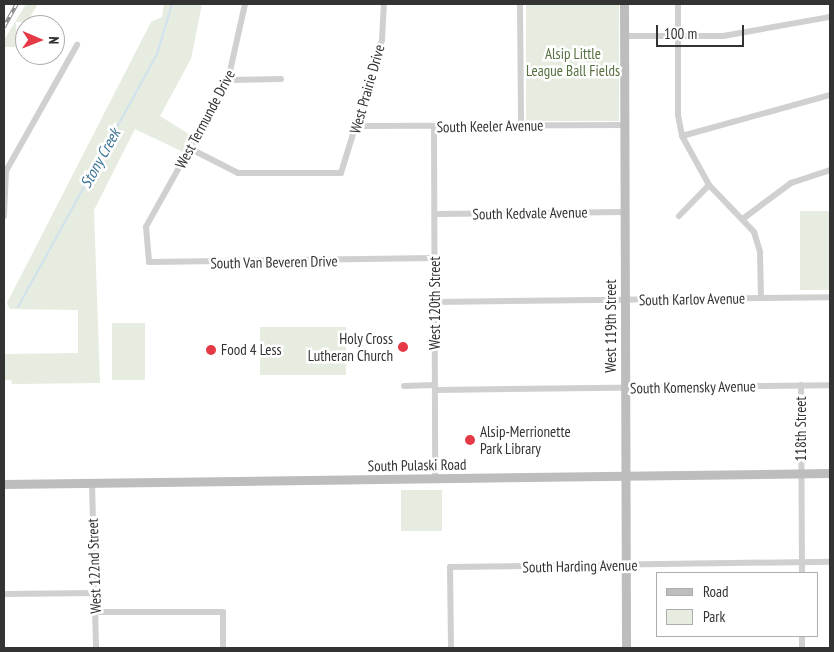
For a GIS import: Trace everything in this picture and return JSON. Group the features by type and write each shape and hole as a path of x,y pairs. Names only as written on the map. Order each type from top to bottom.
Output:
{"main road":[{"name":"West 119th Street","path":"624,4 626,648"},
{"name":"South Pulaski Road","path":"4,484 830,473"}],"street":[{"name":"West Termunde Drive","path":"146,227 228,80 245,4"},
{"name":"West Prairie Drive","path":"189,148 238,173 341,173 382,40 384,4"},
{"path":"520,4 521,126"},
{"path":"678,4 678,115 682,136 709,185 744,218 760,252 761,298"},
{"path":"624,36 723,36 830,17"},
{"path":"4,216 6,171 77,45"},
{"path":"228,80 282,78"},
{"path":"682,136 830,95"},
{"name":"South Keeler Avenue","path":"356,126 624,125"},
{"name":"West 120th Street","path":"434,127 435,478"},
{"path":"744,218 790,183 830,170"},
{"path":"679,216 709,185"},
{"name":"South Kedvale Avenue","path":"434,214 625,212"},
{"name":"South Van Beveren Drive","path":"146,227 146,256 155,264 435,258"},
{"name":"South Karlov Avenue","path":"435,302 830,297"},
{"name":"118th Street","path":"801,385 802,572"},
{"name":"South Komensky Avenue","path":"404,386 435,388 625,388 830,385"},
{"name":"West 122nd Street","path":"92,483 96,648"},
{"name":"South Harding Avenue","path":"451,648 450,567 830,562"},
{"path":"4,594 96,593"},
{"path":"96,612 223,612 223,648"}],"green space":[{"path":"26,4 38,4 31,15 19,15"},
{"path":"164,4 202,4 191,59 160,116 192,136 183,152 135,129 94,210 100,383 12,384 11,380 4,380 4,354 78,353 78,310 10,309 7,303 151,22 162,17"},
{"name":"Alsip Little League Ball Fields","path":"526,4 619,4 619,121 526,121"},
{"path":"15,22 15,47 4,47 4,40"},
{"path":"800,211 830,211 830,290 800,290"},
{"path":"112,323 145,323 145,380 112,380"},
{"path":"260,327 346,327 346,375 260,375"},
{"path":"401,490 442,490 442,531 401,531"}],"waterway":[{"name":"Stony Creek","path":"18,307 157,54 172,4"}],"railway":[{"path":"4,27 17,4"}],"place":[{"name":"Holy Cross Lutheran Church","path":"403,347"},
{"name":"Food 4 Less","path":"211,350"},
{"name":"Alsip-Merrionette Park Library","path":"470,440"}]}
